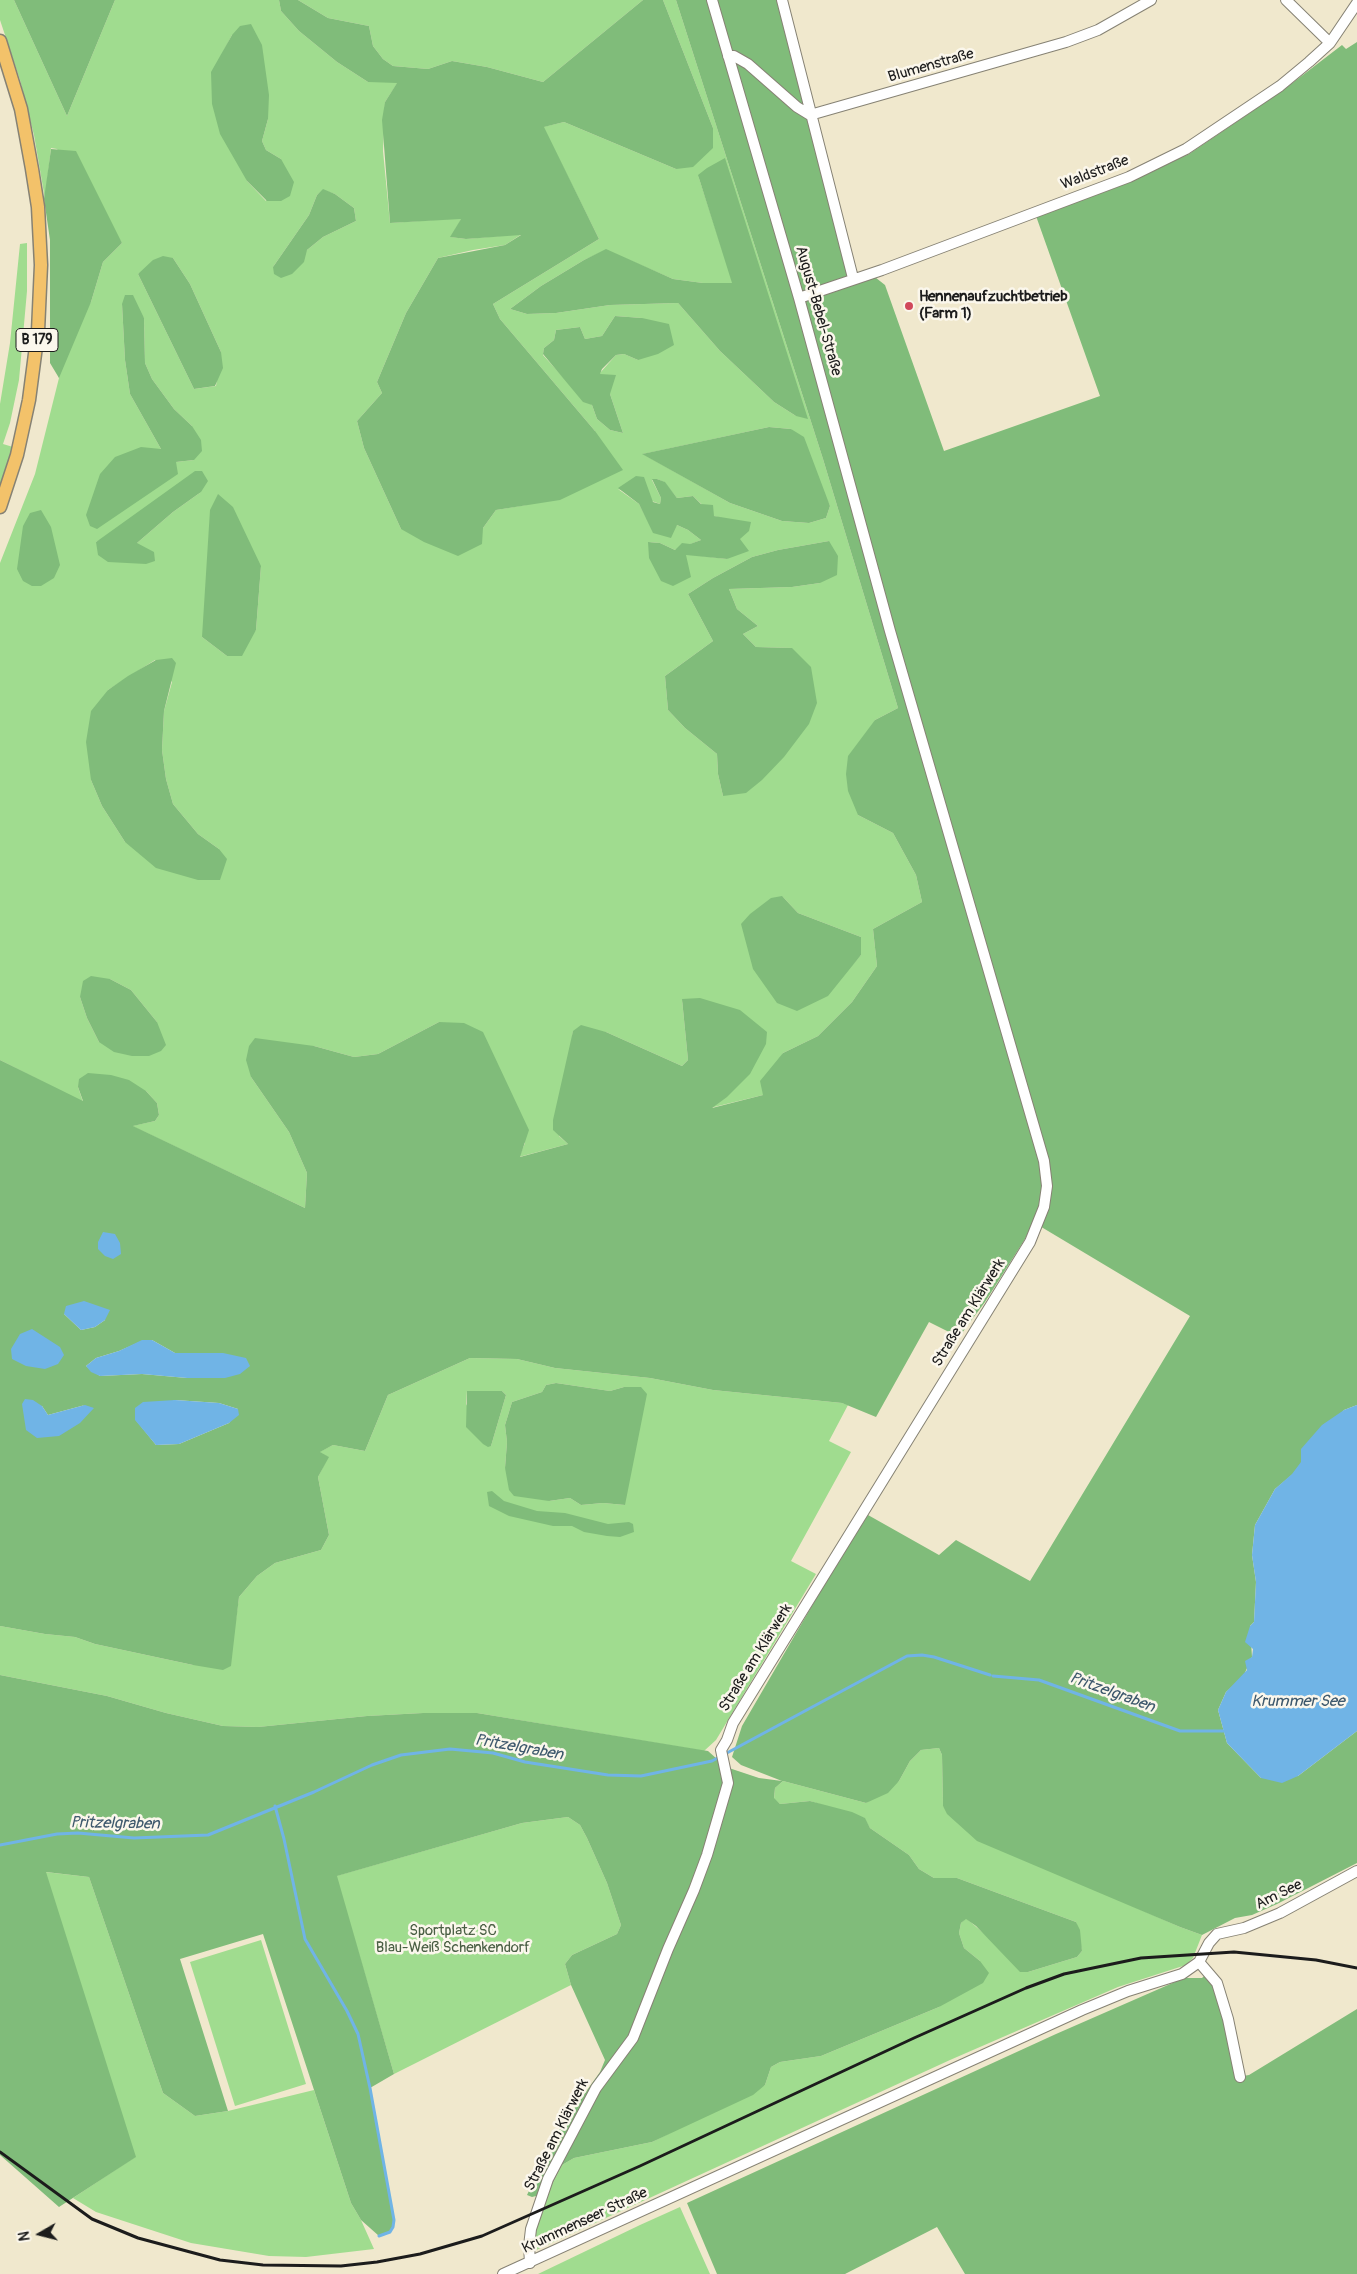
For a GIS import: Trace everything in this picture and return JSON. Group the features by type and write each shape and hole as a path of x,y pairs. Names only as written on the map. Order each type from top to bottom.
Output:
{"main road":[{"name":"B 179","path":"0,41 21,109 38,207 41,265 38,331 29,400 17,455 0,506"}],"street":[{"name":"August-Bebel-Straße","path":"712,0 799,298 890,631 1044,1161 1047,1186 1044,1207"},
{"path":"782,0 853,278"},
{"name":"Blumenstraße","path":"810,114 958,74 1066,42 1098,30 1151,0"},
{"path":"1286,0 1330,43"},
{"name":"Waldstraße","path":"799,298 853,278 882,270 1129,177 1186,149 1280,86 1330,43 1357,3"},
{"path":"728,56 734,56 748,64 797,107 810,114"},
{"name":"Straße am Klärwerk","path":"530,2263 531,2229 548,2179 596,2088 633,2038 668,1949 694,1890 707,1855 728,1783 721,1750 734,1723 1030,1242 1044,1207"},
{"name":"Am See","path":"1199,1962 1212,1939 1217,1934 1244,1928 1280,1913 1357,1871"},
{"path":"1199,1962 1217,1982 1228,2018 1240,2077"},
{"name":"Krummenseer Straße","path":"503,2274 1082,2010 1128,1991 1182,1974 1199,1962"}],"green space":[{"path":"0,0 14,0 67,116 115,0 279,0 281,11 299,31 337,62 368,82 398,82 385,102 383,151 390,223 462,218 451,237 466,239 522,234 505,245 438,258 406,313 377,382 382,393 357,421 364,448 401,529 483,528 496,510 526,505 595,431 500,319 493,304 599,239 543,127 564,122 676,169 713,128 663,0 676,0 823,459 898,708 875,720 858,815 893,833 916,875 922,902 873,929 877,966 852,1002 818,1036 783,1053 763,1095 710,1108 682,999 688,1060 682,1066 606,1032 573,1031 559,1136 568,1144 519,1157 525,1143 439,1022 378,1054 354,1057 314,1046 251,1077 289,1132 307,1173 305,1208 132,1126 155,1121 159,1115 157,1103 146,1091 78,1087 83,1102 0,1060 0,563 35,474 59,378 52,357 91,302 103,262 122,243 57,149 51,148 45,199 34,135 20,80 0,20","holes":["232,35 268,119 262,141 266,150 281,159 266,201 247,181 223,52","698,175 796,416 774,402 720,351 678,303 610,305 556,313 527,314 510,309 541,286 584,260 606,250 673,279 703,283 733,283","323,190 335,194 354,208 356,221 323,237 307,250 273,267 309,215 317,195","173,258 190,284 221,352 216,386 194,389 138,274","122,304 144,318 145,363 152,379 174,409 192,426 194,460 176,462 161,449 130,394 125,360","615,316 642,318 638,360 624,354 616,355 599,374 610,394 623,433 610,430 597,419 592,405 543,355 544,348 554,340 556,330 580,327 585,339 602,336","769,427 791,429 830,506 826,518 809,523 782,521 730,503 643,454","657,479 664,482 677,498 693,496 714,516 729,520 740,539 727,559 686,554 648,542 660,543 675,550 701,540 688,530 677,525 654,533 639,504 618,489 660,504 661,498 652,480","201,492 173,512 137,543 96,542","829,541 820,583 792,587 729,589 737,609 758,626 743,634 756,647 792,648 723,796 718,774 717,754 685,728 668,710 665,676 713,641 688,594 752,557 778,550","261,566 256,630 227,656 202,637","155,660 172,682 164,711 162,750 166,779 173,804 198,834 219,849 125,842 102,806 91,780 108,690","782,896 798,913 861,937 861,955 845,973","110,979 131,990 157,1022 99,1042 87,1018 80,997"]},
{"path":"14,0 115,0 67,116"},
{"path":"279,0 298,0 328,18 369,26 373,46 383,59 393,66 428,69 452,61 487,67 543,82 643,0 663,0 713,128 713,148 693,167 676,169 564,122 544,127 599,239 493,304 500,319 595,431 623,470 560,500 496,510 483,528 482,544 458,556 424,542 401,529 364,448 357,421 382,393 377,382 406,313 438,258 505,245 521,235 466,239 450,237 461,219 390,223 382,120 385,102 397,83 368,82 337,62 299,31 281,11"},
{"path":"298,0 643,0 543,82 487,67 452,61 428,69 393,66 383,59 373,46 369,26 328,18"},
{"path":"676,0 778,0 850,276 866,270 885,285 944,451 1100,396 1036,216 1115,188 1189,154 1282,91 1342,45 1346,49 1357,42 1357,1405 1344,1410 1293,1474 1275,1489 1255,1525 1252,1555 1256,1582 1254,1622 1250,1626 1252,1657 1243,1677 1226,1692 1218,1710 1227,1743 1261,1778 1298,1776 1357,1731 1357,1863 1277,1904 1252,1915 1235,1918 1202,1935 977,1841 947,1814 943,1806 942,1755 939,1748 921,1750 910,1761 899,1781 888,1793 866,1803 783,1781 775,1788 774,1798 780,1804 810,1801 852,1812 865,1818 870,1828 909,1855 919,1869 934,1878 957,1878 1076,1922 1080,1930 1082,1951 1077,1957 1028,1972 1020,1972 976,1926 966,1919 961,1923 959,1933 964,1948 980,1961 989,1973 983,1983 939,2007 821,2056 780,2062 771,2067 765,2085 753,2095 652,2142 574,2158 562,2165 548,2193 532,2197 527,2195 558,2131 600,2072 605,2060 571,1985 565,1964 572,1955 617,1934 621,1925 607,1883 580,1825 568,1817 522,1823 337,1876 394,2074 370,2088 394,2220 390,2232 379,2236 361,2220 351,2203 263,1934 180,1959 228,2111 195,2116 163,2093 89,1877 46,1872 136,2157 59,2207 0,2155 0,1675 107,1696 166,1713 223,1726 258,1727 367,1716 477,1713 708,1751 726,1767 759,1778 782,1781 741,1765 732,1757 742,1726 827,1580 868,1515 939,1555 956,1540 1030,1581 1190,1316 1033,1222 1025,1239 985,1302 959,1337 929,1322 876,1417 842,1403 713,1390 650,1378 555,1368 517,1359 470,1358 388,1395 365,1451 333,1445 320,1452 329,1457 318,1477 329,1535 321,1550 275,1563 257,1576 239,1597 231,1666 223,1670 193,1665 95,1644 75,1637 0,1626 0,1060 83,1101 78,1087 79,1079 88,1073 111,1075 129,1080 146,1091 157,1103 159,1115 155,1121 133,1126 305,1208 307,1173 289,1132 251,1077 246,1060 249,1046 255,1038 314,1046 354,1057 378,1054 439,1022 464,1023 483,1032 529,1130 520,1157 568,1144 553,1130 553,1120 573,1031 581,1025 606,1032 682,1066 688,1060 682,999 700,998 740,1010 767,1032 766,1044 750,1074 727,1097 712,1108 763,1095 760,1081 783,1053 818,1036 852,1002 877,966 873,929 922,902 916,875 893,833 858,815 848,791 846,774 848,756 875,720 898,708 823,459","holes":["64,1314 105,1320 95,1327 81,1330","152,1340 175,1353 223,1353 225,1378 187,1378 142,1374 100,1376 86,1366 96,1358 142,1341","175,1400 219,1403 238,1409 229,1423 179,1444 156,1445 135,1419","85,1405 26,1430 42,1406 48,1415"]},
{"path":"251,24 262,45 269,95 268,119 262,141 266,150 281,159 294,182 290,196 281,201 267,201 247,181 220,134 212,104 211,72 232,35 240,26"},
{"path":"51,149 76,151 122,243 103,262 91,302 59,378 50,363 50,240 44,199"},
{"path":"725,158 808,419 796,416 774,402 720,351 678,303 610,305 556,313 527,314 510,309 541,286 606,249 673,279 703,283 732,283 698,175"},
{"path":"323,189 335,194 354,208 356,221 323,237 307,250 304,262 292,274 281,278 274,274 273,267 309,215 317,195"},
{"path":"27,243 27,291 19,380 10,423 3,444 13,447 0,489 0,404 10,343 20,244"},
{"path":"163,256 173,258 190,284 221,352 223,368 215,386 194,389 138,274 153,260"},
{"path":"125,295 133,295 144,318 145,363 152,379 174,409 192,426 201,440 202,451 194,460 176,462 178,474 97,529 90,526 86,515 100,474 115,457 141,447 161,449 130,394 125,360 122,304"},
{"path":"615,316 642,318 669,324 674,345 658,354 638,360 624,354 616,355 602,369 600,374 616,375 610,394 623,433 610,430 597,419 592,405 583,402 543,354 544,348 554,340 556,330 580,327 585,339 602,336"},
{"path":"769,427 791,429 804,437 830,506 826,518 809,523 782,521 730,503 642,454"},
{"path":"195,471 202,471 208,481 201,492 173,512 137,543 154,552 155,561 146,564 108,562 98,555 96,542"},
{"path":"636,476 644,477 653,502 660,504 661,498 652,479 657,479 665,482 677,498 693,496 701,504 713,505 714,516 751,522 749,531 740,539 749,551 727,559 686,555 691,577 673,586 661,581 649,558 648,542 660,543 675,550 682,543 690,544 701,540 688,530 677,525 671,538 653,533 639,504 618,488"},
{"path":"218,494 233,507 261,566 256,630 242,656 227,656 202,637 210,510"},
{"path":"41,510 51,527 60,565 54,578 41,586 32,586 23,581 17,569 23,526 30,513"},
{"path":"829,541 838,556 837,575 820,583 792,587 729,589 737,609 758,626 743,634 756,647 792,648 811,667 817,703 809,724 784,757 762,780 746,793 723,796 718,774 717,754 685,728 668,710 665,676 713,641 688,594 752,557 778,550"},
{"path":"172,658 176,663 164,711 162,750 166,779 173,804 198,834 219,849 227,859 220,880 198,880 156,868 125,842 102,806 91,780 86,742 91,711 108,690 128,676 156,660"},
{"path":"782,896 798,913 861,937 861,955 828,996 797,1011 777,1003 753,969 741,924 750,914 771,898"},
{"path":"91,976 110,979 131,990 157,1022 166,1045 161,1051 149,1056 132,1056 114,1052 99,1042 87,1018 80,997 83,981"},
{"path":"470,1358 517,1359 555,1368 650,1378 713,1390 848,1405 829,1441 851,1452 791,1561 816,1574 716,1740 704,1751 477,1713 367,1716 258,1727 223,1726 166,1713 107,1696 0,1675 0,1626 75,1637 95,1644 193,1665 236,1619 239,1597 257,1576 275,1563 321,1550 329,1535 318,1477 328,1457 319,1452 333,1445 365,1451 388,1395","holes":["556,1383 610,1391 624,1387 625,1505 603,1503 581,1505 570,1498 549,1501 505,1468 507,1442 505,1425 512,1402 542,1392 546,1385","467,1391 502,1391 506,1395 491,1446 466,1404"]},
{"path":"556,1383 610,1391 624,1387 641,1387 647,1394 625,1505 603,1503 581,1505 570,1498 549,1501 514,1496 509,1490 505,1468 507,1442 505,1425 512,1402 542,1392 546,1385"},
{"path":"467,1391 502,1391 506,1395 491,1446 488,1447 483,1444 466,1427"},
{"path":"492,1491 504,1501 537,1511 565,1513 608,1524 629,1522 633,1524 634,1532 620,1537 607,1536 584,1532 572,1526 553,1526 509,1516 489,1506 487,1492"},
{"path":"939,1748 942,1755 943,1806 1130,1905 1202,1935 1193,1958 1186,1965 1118,1987 950,2060 534,2251 533,2239 548,2193 562,2165 574,2158 652,2142 765,2085 771,2067 780,2062 821,2056 939,2007 980,1961 964,1948 959,1933 961,1923 966,1918 1028,1972 1077,1957 1082,1951 1076,1922 957,1878 934,1878 919,1869 909,1855 870,1828 864,1818 810,1801 780,1804 774,1799 775,1788 783,1781 866,1803 899,1781 910,1761 921,1750"},
{"name":"Sportplatz SC Blau-Weiß Schenkendorf","path":"568,1817 580,1825 607,1883 621,1925 617,1934 572,1955 565,1964 571,1985 394,2074 336,1876 522,1823"},
{"path":"45,1872 89,1877 163,2093 195,2116 228,2111 314,2090 351,2203 374,2249 306,2257 269,2256 191,2243 96,2212 73,2198 135,2157"},
{"path":"261,1940 306,2084 235,2106 190,1962"},
{"path":"1205,1975 1218,1994 1237,2077 1249,2075 1357,2009 1357,2274 965,2274 937,2227 845,2274 717,2274 687,2203 1056,2034 1184,1978 1202,1978"},
{"path":"680,2207 710,2274 538,2274 640,2225"}],"water":[{"path":"103,1232 115,1234 120,1243 121,1254 113,1259 105,1256 98,1249 98,1242"},
{"path":"84,1301 110,1310 105,1320 95,1327 81,1330 64,1314 66,1306"},
{"path":"32,1329 60,1347 64,1355 58,1364 45,1369 26,1366 12,1359 11,1349 20,1334"},
{"path":"142,1340 152,1340 175,1353 223,1353 246,1358 250,1366 240,1374 225,1378 187,1378 142,1374 100,1376 91,1372 86,1366 96,1358 119,1351"},
{"path":"25,1399 33,1400 42,1406 48,1415 85,1405 94,1408 80,1423 59,1436 37,1438 26,1430 22,1404"},
{"path":"175,1400 219,1403 238,1409 239,1415 229,1423 179,1444 156,1445 135,1420 135,1408 143,1402"},
{"name":"Krummer See","path":"1357,1405 1357,1731 1298,1776 1282,1783 1261,1778 1227,1743 1218,1710 1226,1692 1247,1670 1245,1661 1252,1657 1253,1649 1245,1642 1250,1626 1254,1622 1256,1582 1252,1555 1255,1525 1275,1489 1292,1474 1301,1462 1301,1449 1322,1425 1344,1410"}],"waterway":[{"name":"Pritzelgraben","path":"0,1845 57,1834 78,1833 134,1838 208,1835 314,1792 372,1765 401,1755 450,1749 493,1753 525,1762 608,1775 641,1776 712,1761 907,1656 922,1655 934,1657 990,1675"},
{"name":"Pritzelgraben","path":"993,1676 1039,1680 1180,1731 1225,1731"},
{"path":"275,1806 284,1839 305,1939 347,2011 358,2034 370,2088 394,2220 390,2232 379,2236"}],"railway":[{"path":"0,2152 92,2219 138,2238 220,2260 263,2265 341,2266 377,2262 420,2254 482,2236 640,2166 914,2038 1026,1988 1064,1974 1141,1958 1234,1952 1316,1960 1357,1968"}],"place":[{"name":"Hennenaufzuchtbetrieb (Farm 1)","path":"909,306"}]}
